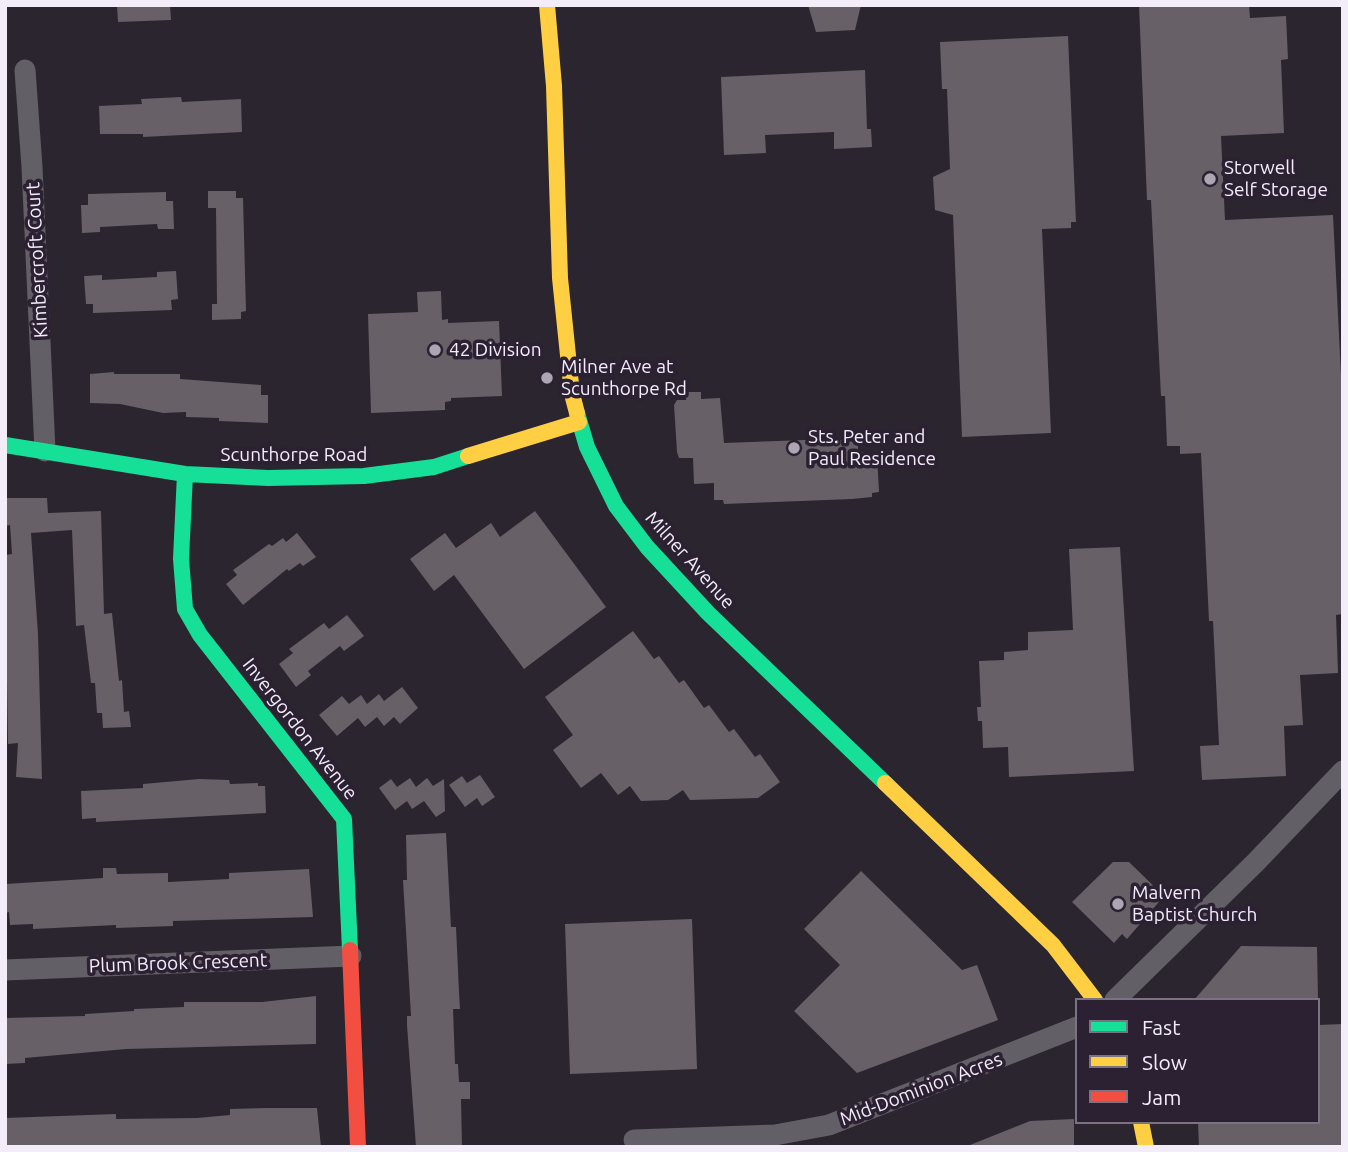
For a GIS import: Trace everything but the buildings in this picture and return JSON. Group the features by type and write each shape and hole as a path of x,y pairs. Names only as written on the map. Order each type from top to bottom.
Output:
{"street":[{"name":"Milner Avenue","path":"547,5 554,86 560,278 567,357 579,422 587,447 616,506 647,547 708,613 1053,945 1093,998"},
{"name":"Kimbercroft Court","path":"24,70 33,167 45,451"},
{"name":"Scunthorpe Road","path":"5,445 185,474 268,478 399,474 495,450 579,422"},
{"name":"Invergordon Avenue","path":"185,474 181,559 185,608 200,635 344,819 358,1147"},
{"path":"1117,998 1256,862 1343,771"},
{"name":"Plum Brook Crescent","path":"5,970 351,956"},
{"name":"Mid-Dominion Acres","path":"634,1140 775,1135 829,1125 1075,1028"},
{"path":"1141,1124 1146,1147"}],"traffic: fast":[{"path":"577,413 587,447 616,506 647,547 708,613 885,783"},
{"path":"5,445 185,474 268,478 364,476 434,467 468,456"},
{"path":"185,474 181,559 185,609 200,635 344,819 350,950"}],"traffic: slow":[{"path":"547,5 554,86 560,278 572,394 577,413"},
{"path":"468,456 579,422"},
{"path":"885,783 1053,945 1093,998"},
{"path":"1141,1124 1146,1147"}],"traffic: jam":[{"path":"350,950 358,1147"}],"place":[{"name":"Storwell Self Storage","path":"1210,179"},
{"name":"42 Division","path":"435,350"},
{"name":"Milner Ave at Scunthorpe Rd","path":"547,378"},
{"name":"Sts. Peter and Paul Residence","path":"794,448"},
{"name":"Malvern Baptist Church","path":"1118,904"}]}
